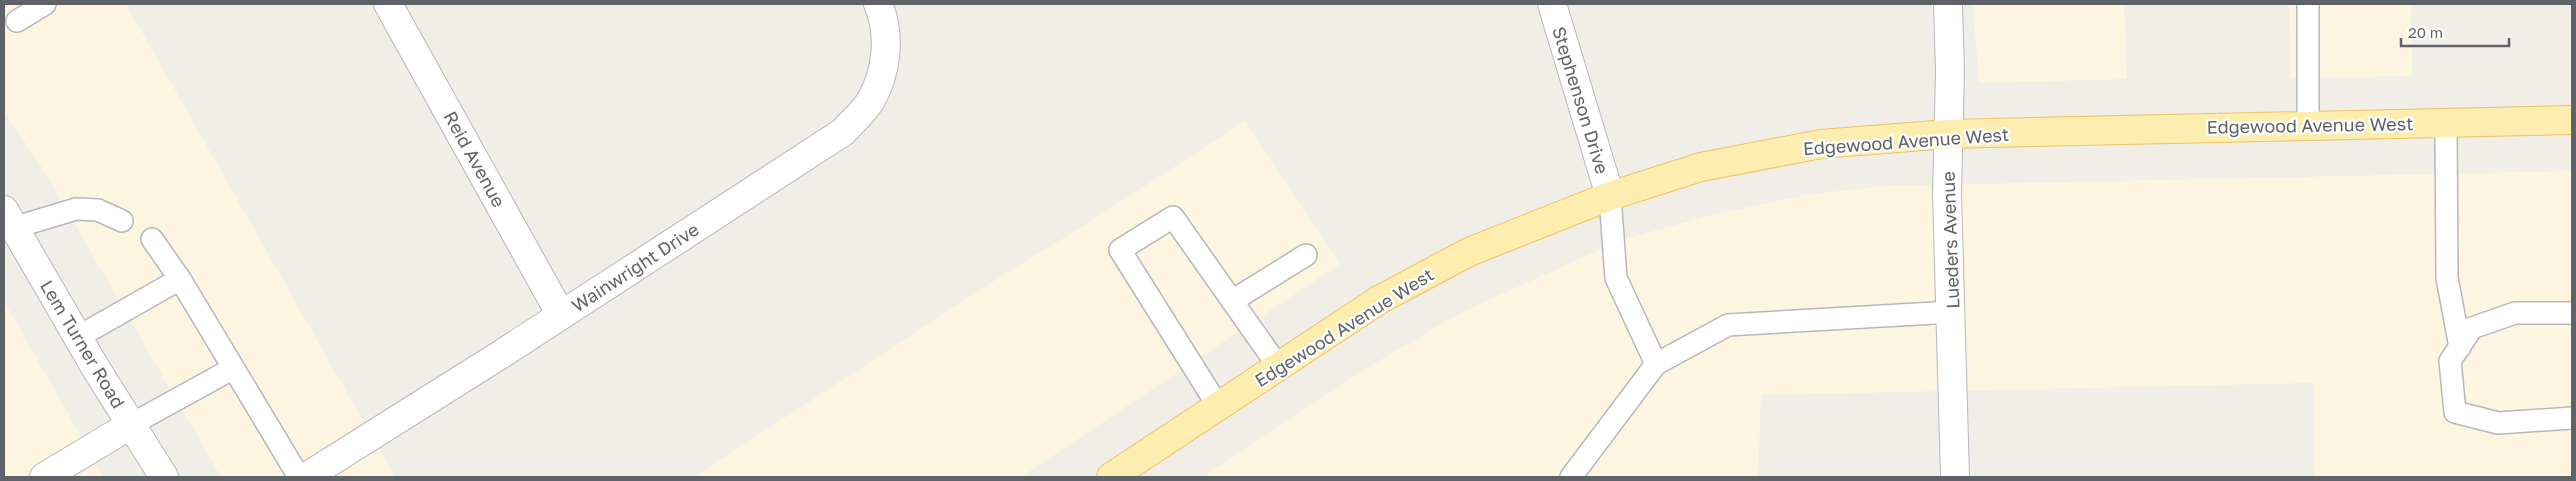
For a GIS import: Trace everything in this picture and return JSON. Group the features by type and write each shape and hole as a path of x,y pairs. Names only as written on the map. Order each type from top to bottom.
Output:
{"main road":[{"name":"Edgewood Avenue West","path":"1111,477 1379,300 1469,252 1610,196 1701,168 1821,144 1948,134 2446,121 2572,120"}],"street":[{"name":"Reid Avenue","path":"388,4 561,314"},
{"name":"Wainwright Drive","path":"306,477 843,132 870,101 883,71 886,48 883,15 878,4"},
{"name":"Stephenson Drive","path":"1552,4 1610,196"},
{"name":"Lueders Avenue","path":"1948,4 1950,71 1947,194 1952,312 1955,477"},
{"name":"Lem Turner Road","path":"8,219 164,477"},
{"path":"44,477 132,424"}],"lane":[{"path":"17,21 45,4"},
{"path":"2308,4 2308,125"},
{"path":"2446,121 2447,278 2460,346"},
{"path":"1610,196 1616,278 1656,364"},
{"path":"8,219 76,209 98,210 122,221"},
{"path":"1218,406 1120,250 1173,217 1278,366"},
{"path":"152,239 180,279 232,369 299,477"},
{"path":"1232,302 1306,255"},
{"path":"78,337 180,279"},
{"path":"1572,477 1656,364 1728,325 1952,312"},
{"path":"2572,313 2515,313 2472,328 2450,361 2454,412 2498,423 2572,418"},
{"path":"132,424 232,369"}],"shaded area":[{"path":"4,4 126,4 395,477 221,477 43,169 4,111"},
{"path":"1973,4 2124,4 2127,79 1979,83"},
{"path":"2289,4 2411,4 2412,76 2291,78"},
{"path":"1245,121 1340,264 1021,477 694,477 1014,268 1077,230"},
{"path":"2572,171 2572,477 2314,477 2314,383 1761,395 1758,477 1203,477 1367,368 1460,313 1624,239 1712,215 1805,195 1883,186"},
{"path":"4,301 104,477 4,477"}]}
